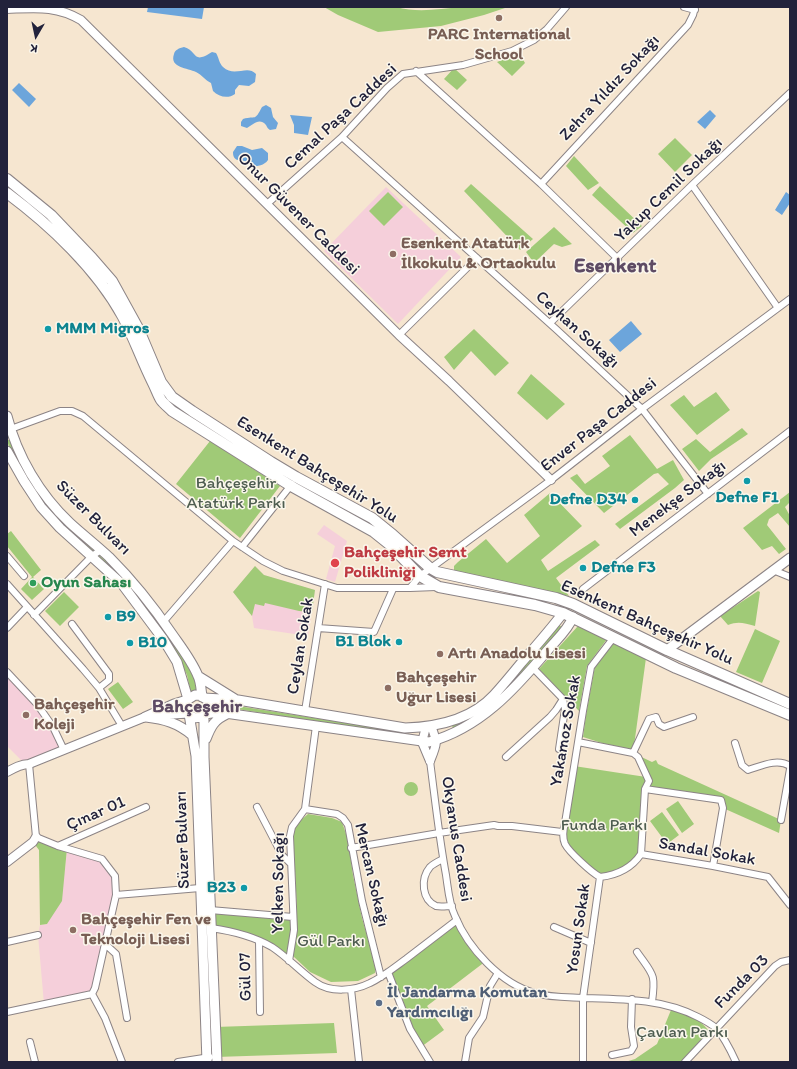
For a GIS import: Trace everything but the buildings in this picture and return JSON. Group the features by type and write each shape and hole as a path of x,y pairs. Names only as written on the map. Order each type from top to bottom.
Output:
{"main road":[{"name":"Esenkent Bahçeşehir Yolu","path":"7,179 52,215 112,281 139,330 161,382 172,397 296,477 372,518 393,535 439,587 535,605 563,613 671,665 790,715"},
{"name":"Esenkent Bahçeşehir Yolu","path":"7,193 22,204 53,232 97,277 111,296 123,318 161,399 172,411 290,486 374,532 425,572 437,572 449,576 556,598 573,604 667,650 790,704"},
{"name":"Süzer Bulvarı","path":"7,416 9,430 33,477 48,499 69,522 128,576 153,606 198,676 203,697"},
{"name":"Süzer Bulvarı","path":"7,451 24,481 60,528 122,584 163,639 177,662 188,700"},
{"path":"650,655 658,654 667,650 790,558"},
{"path":"145,717 174,704 188,700 195,695 238,700 405,728 428,727 464,717 480,708 494,695 563,613 573,604"},
{"path":"145,717 188,714 197,717 218,712 422,742 437,740 478,720 510,692 533,668 567,627 573,617 573,604"},
{"path":"667,650 666,656 671,665"},
{"path":"198,676 238,700"},
{"path":"203,697 208,705 205,714"},
{"path":"188,700 186,706 188,714"},
{"name":"Süzer Bulvarı","path":"188,714 196,756 207,1059"},
{"name":"Süzer Bulvarı","path":"205,714 204,757 216,1059"},
{"path":"204,744 211,728 218,718 227,714"},
{"path":"145,717 164,719 177,725 192,735"}],"street":[{"name":"Cemal Paşa Caddesi","path":"267,204 342,137 387,88 403,74 463,64 512,51 534,40 547,29 566,7"},
{"path":"684,7 695,8"},
{"name":"Zehra Yıldız Sokağı","path":"541,184 688,25 695,8"},
{"name":"Onur Güvener Caddesi","path":"7,9 57,9 81,20 399,335 449,381 551,480"},
{"path":"416,71 541,184 618,259"},
{"name":"Yakup Cemil Sokağı","path":"550,323 618,259 692,185 790,93"},
{"name":"Ceyhan Sokağı","path":"342,137 550,323 642,409 708,494"},
{"path":"692,185 778,308"},
{"path":"399,335 477,258"},
{"name":"Enver Paşa Caddesi","path":"410,588 425,572 551,480 642,409 790,299"},
{"path":"9,430 60,411 72,411 83,416 233,541 263,561 283,570 337,588 393,589 439,587"},
{"name":"Menekşe Sokağı","path":"583,589 790,431"},
{"path":"242,547 296,477"},
{"path":"164,621 233,541"},
{"path":"34,615 92,556 101,550"},
{"path":"7,556 24,576"},
{"path":"773,570 790,577"},
{"path":"7,584 99,688 122,726"},
{"name":"Ceylan Sokak","path":"305,711 325,584"},
{"path":"318,628 374,632 393,589"},
{"path":"7,628 27,607"},
{"path":"72,624 110,674 108,680 99,688"},
{"name":"Yakamoz Sokak","path":"562,832 565,823 591,667 611,641"},
{"path":"533,668 563,698 566,709 559,749"},
{"path":"7,672 37,704 53,727 64,750"},
{"path":"506,757 550,717 563,698"},
{"path":"7,772 145,717"},
{"path":"633,753 648,719 656,717 659,724 664,727 693,717"},
{"path":"305,809 316,726"},
{"path":"428,727 437,740 436,748 430,761"},
{"path":"428,727 422,742 430,761"},
{"path":"578,742 633,753 638,757 649,781 645,789 641,854 635,862 615,874 600,877"},
{"path":"735,743 742,765 748,770 776,762 790,766"},
{"name":"Okyanus Caddesi","path":"430,761 443,859 452,906 465,936 479,954 498,973 516,986 535,994 556,997 632,999 663,1004 686,1011 716,1028 736,1062"},
{"path":"7,862 33,842 36,836 29,764"},
{"path":"781,820 787,802 790,769"},
{"path":"645,789 721,800 723,808 713,866"},
{"path":"256,806 282,855 291,864"},
{"name":"Çınar 01","path":"58,846 146,807"},
{"name":"Mercan Sokağı","path":"305,809 337,814 343,818 348,825 351,848 362,901 381,977"},
{"name":"Yelken Sokağı","path":"289,961 294,930 290,836 295,821 305,809"},
{"path":"351,848 439,832 494,825 562,832"},
{"name":"Yosun Sokak","path":"562,832 566,845 594,874 600,877 583,998 583,1062"},
{"path":"36,836 58,846 102,858 115,876 116,895 95,988 92,994"},
{"name":"Sandal Sokak","path":"641,854 768,877 790,905"},
{"path":"443,859 430,866 425,877 424,891 430,902 438,906 452,906"},
{"path":"116,895 200,888"},
{"path":"210,910 293,917"},
{"path":"211,928 234,931 259,940 273,948 316,983 330,988 344,990 358,988 381,977 457,920"},
{"path":"554,927 591,943"},
{"path":"7,942 38,935"},
{"name":"Gül 07","path":"259,940 260,1012"},
{"path":"104,943 116,954 127,1018"},
{"path":"637,952 654,975 655,984 652,1002"},
{"name":"Funda 03","path":"685,1062 775,966 781,962 790,960"},
{"path":"388,972 410,1029 430,1062"},
{"path":"465,1062 469,1038 483,1017 490,986 498,973"},
{"path":"351,989 359,1062"},
{"path":"7,1012 92,994"},
{"path":"92,994 105,1018 122,1062"},
{"path":"612,1056 631,1051 634,1046 631,1028 632,999"},
{"path":"30,1042 35,1062"},
{"path":"178,1062 216,1059"}],"shaded area":[{"name":"Esenkent Atatürk İlkokulu & Ortaokulu","path":"386,187 461,257 398,324 324,251"},
{"name":"Bahçeşehir Semt Polikliniği","path":"324,525 347,541 335,582 326,579 335,546 317,534"},
{"path":"255,566 264,575 315,590 308,636 254,628 252,616 233,592"},
{"name":"Bahçeşehir Koleji","path":"7,672 37,704 64,750 25,764 7,746"},
{"name":"Bahçeşehir Fen ve Teknoloji Lisesi","path":"67,848 102,859 108,866 116,885 92,994 44,1004 38,935 40,925 47,924 65,870"}],"green space":[{"path":"324,7 396,7 420,10 467,7 508,7 441,26 378,32 338,15"},
{"path":"519,53 525,63 512,76 497,62"},
{"path":"454,68 467,80 457,90 444,79"},
{"path":"675,138 692,155 675,172 658,154"},
{"path":"574,156 599,183 588,190 566,166"},
{"path":"471,184 533,239 520,250 464,191"},
{"path":"600,186 642,226 633,233 592,195"},
{"path":"388,192 403,207 384,226 369,211"},
{"path":"554,227 572,244 562,247 554,244 534,263 526,252"},
{"path":"474,329 509,363 495,376 471,351 454,370 444,357"},
{"path":"531,374 565,404 547,420 517,393"},
{"path":"716,392 730,410 697,435 670,405 684,395 694,407"},
{"path":"742,428 748,434 711,459 699,471 682,449 696,439 710,452"},
{"path":"630,435 657,469 673,460 684,480 620,529 615,524 669,484 658,473 654,474 604,513 570,478 577,474 585,484 610,466 602,456"},
{"path":"7,440 10,440 34,485 59,518 112,567 152,613 185,661 201,694 191,694 187,675 178,656 160,629 43,506 10,450"},
{"name":"Bahçeşehir Atatürk Parkı","path":"210,441 280,486 240,538 176,484"},
{"path":"790,492 790,502 785,507 790,516 790,527 778,513 769,519 767,525 786,549 779,554 772,546 762,550 743,528"},
{"path":"550,493 582,526 541,560 548,571 595,540 600,545 556,578 569,596 454,572 454,566 486,539 507,563 540,536 524,515"},
{"path":"11,531 41,570 33,577 44,589 32,600 21,589 32,577 7,546 7,534"},
{"path":"255,566 264,575 315,590 312,612 299,611 265,603 264,606 255,604 252,616 233,592"},
{"path":"758,591 760,592 755,626 741,623 728,625 720,616"},
{"path":"64,592 79,607 60,626 45,611"},
{"path":"559,625 562,627 497,700 487,709 453,729 452,725 495,698"},
{"path":"578,626 607,639 587,666 579,711 539,669"},
{"path":"755,629 780,641 762,683 736,672"},
{"path":"614,643 646,658 633,753 583,737 595,666"},
{"path":"118,682 133,702 123,709 108,689"},
{"path":"219,703 403,732 403,735 237,709 219,711"},
{"name":"Funda Parkı","path":"633,753 652,762 656,760 658,764 781,820 779,833 723,808 721,800 645,789 641,854 615,874 600,877 566,845 565,823 574,766 646,777"},
{"path":"408,782 414,782 418,786 418,792 414,796 408,796 404,792 404,786"},
{"path":"678,801 694,824 682,833 666,809"},
{"path":"662,812 679,835 667,844 650,821"},
{"name":"Gül Parkı","path":"308,814 332,818 342,822 348,840 353,875 362,918 376,967 375,973 358,981 331,982 310,972 293,956 297,910 293,832 300,821"},
{"path":"36,837 67,848 62,901 47,924 40,925 39,850 33,842"},
{"path":"210,910 293,917 289,961 259,941 211,928"},
{"path":"457,920 486,961 427,1006 444,1030 421,1047 388,972"},
{"name":"Çavlan Parkı","path":"671,1010 696,1019 709,1031 681,1062 625,1062 635,1059 657,1044"},
{"path":"334,1023 337,1053 216,1057 215,1027"}],"water":[{"path":"148,7 204,7 202,19 147,12"},
{"path":"184,47 198,57 206,56 212,52 216,53 223,67 227,70 252,71 256,74 255,82 249,86 239,85 235,90 235,94 232,96 224,97 218,95 213,91 211,83 207,80 196,72 180,67 174,62 173,59 175,51"},
{"path":"19,83 36,99 29,107 12,90"},
{"path":"266,105 271,108 273,117 278,123 276,129 270,130 261,122 256,122 247,128 241,126 243,119 255,117 258,115 262,107"},
{"path":"710,110 716,116 705,129 697,122"},
{"path":"290,115 312,117 308,135 294,133 294,125"},
{"path":"237,146 242,146 252,150 262,148 268,153 268,160 263,164 251,168 248,162 234,158 233,152"},
{"path":"786,192 790,195 790,203 782,215 775,210"},
{"path":"631,321 642,334 620,352 609,340"}],"place":[{"name":"PARC International School","path":"499,18"},
{"name":"Esenkent Atatürk İlkokulu & Ortaokulu","path":"393,254"},
{"name":"MMM Migros","path":"48,329"},
{"name":"Defne F1","path":"747,481"},
{"name":"Defne D34","path":"635,500"},
{"name":"Bahçeşehir Semt Polikliniği","path":"335,563"},
{"name":"Defne F3","path":"583,568"},
{"name":"Oyun Sahası","path":"33,583"},
{"name":"B9","path":"108,617"},
{"name":"B1 Blok","path":"399,642"},
{"name":"B10","path":"130,643"},
{"name":"Artı Anadolu Lisesi","path":"440,654"},
{"name":"Bahçeşehir Uğur Lisesi","path":"388,688"},
{"name":"Bahçeşehir Koleji","path":"26,715"},
{"name":"B23","path":"244,888"},
{"name":"Bahçeşehir Fen ve Teknoloji Lisesi","path":"73,930"},
{"name":"İl Jandarma Komutan Yardımcılığı","path":"379,1003"}],"district":[{"name":"Esenkent","path":"615,267"},
{"name":"Bahçeşehir","path":"197,707"}]}
